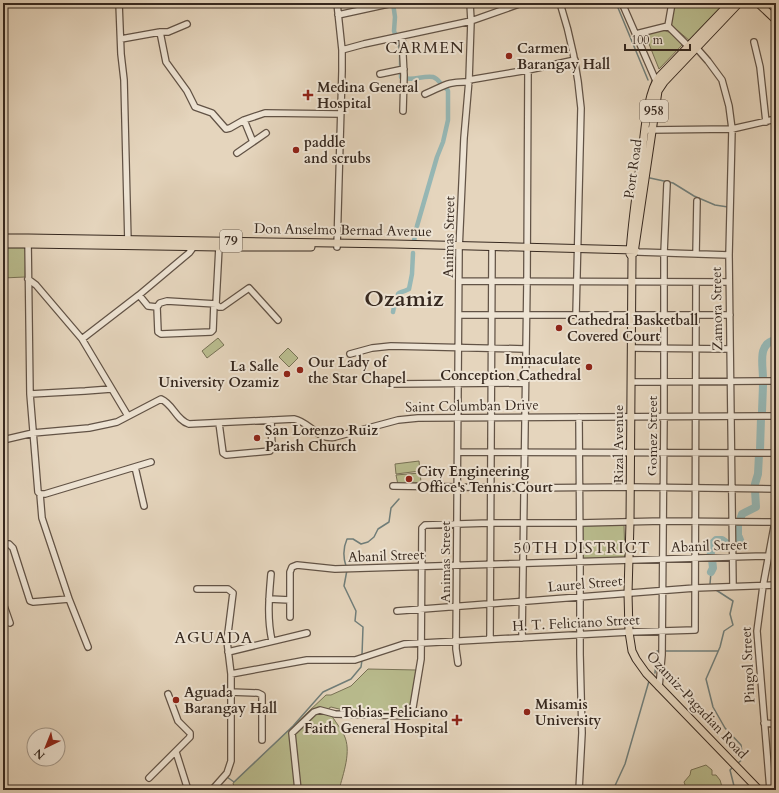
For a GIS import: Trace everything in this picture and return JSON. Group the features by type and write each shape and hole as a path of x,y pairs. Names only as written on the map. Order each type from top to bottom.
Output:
{"main road":[{"name":"Port Road","path":"693,47 730,3"},
{"name":"Port Road","path":"633,253 648,130 659,83 693,47 739,3"},
{"path":"758,3 776,20"},
{"name":"Don Anselmo Bernad Avenue","path":"3,238 28,241 337,245 578,250 633,253"},
{"name":"Don Anselmo Bernad Avenue","path":"3,244 28,241"},
{"name":"Don Anselmo Bernad Avenue","path":"192,244 219,247 268,244"},
{"name":"Don Anselmo Bernad Avenue","path":"459,248 492,251 527,249"},
{"name":"Rizal Avenue","path":"629,632 628,593 630,522 631,281 633,253"},
{"name":"Ozamiz-Pagadian Road","path":"629,632 632,651 636,659 659,687 759,790"}],"street":[{"path":"119,3 121,54 124,80 128,242"},
{"path":"337,3 342,50 337,245"},
{"path":"338,15 392,3"},
{"name":"Animas Street","path":"458,663 456,606 459,248 464,138 469,81 470,3"},
{"path":"342,50 470,21 522,3"},
{"path":"560,3 575,60 581,108 576,315"},
{"path":"622,3 659,83"},
{"path":"636,34 668,26 672,3"},
{"path":"121,39 168,32 187,24"},
{"name":"Zamora Street","path":"668,26 711,64 722,80 729,106 732,129 729,282 733,586"},
{"path":"160,32 166,62 187,91 195,107 212,113 226,129 244,120 265,113 340,114"},
{"path":"401,36 404,71 403,111"},
{"path":"754,42 760,67 766,122"},
{"path":"425,94 442,85 458,81 469,81 575,60"},
{"path":"522,638 527,281 528,70"},
{"path":"380,74 391,71 404,71"},
{"path":"648,130 732,129 776,119"},
{"path":"244,120 253,142"},
{"path":"237,153 266,133"},
{"name":"Gomez Street","path":"659,687 662,664 664,253 667,184"},
{"path":"696,254 697,202"},
{"path":"28,241 30,394 37,489 40,494 42,518 69,599 88,647"},
{"path":"82,339 139,295 189,253 192,244"},
{"path":"219,247 215,304 213,330 210,333 159,333 157,307 160,302 167,301 215,304 218,307 222,307 249,288 278,320"},
{"path":"490,639 492,251"},
{"path":"633,253 729,254"},
{"path":"28,279 36,285 82,339 128,416"},
{"path":"459,280 729,282"},
{"path":"695,588 696,282"},
{"path":"139,295 148,306 157,307"},
{"path":"459,315 730,315"},
{"path":"350,354 381,346 525,349"},
{"path":"631,348 730,349"},
{"path":"631,382 776,381"},
{"path":"391,384 525,383"},
{"path":"30,394 111,389"},
{"name":"Saint Columban Drive","path":"3,440 33,433 90,428 117,422 161,399 166,402 186,423 299,420 327,438 335,438 398,420 418,418 776,416"},
{"path":"579,417 580,654 582,733 579,790"},
{"path":"219,423 224,453 226,456 270,451 272,448 271,420"},
{"path":"458,452 776,452"},
{"path":"40,494 45,494 151,462"},
{"path":"135,467 144,506"},
{"path":"393,486 776,489"},
{"path":"298,790 292,734 294,730 314,712 320,710 335,714 410,715 413,711 419,676 422,643 424,526 490,523 732,521 776,519"},
{"name":"Pingol Street","path":"770,790 757,632 768,556 776,519"},
{"path":"3,544 9,544 13,548 30,601 69,599"},
{"name":"Abanil Street","path":"290,600 290,572 292,567 297,565 335,569 768,556"},
{"path":"271,574 269,621 272,641"},
{"name":"Laurel Street","path":"397,611 662,590 776,585"},
{"name":"H. T. Feliciano Street","path":"231,674 303,661 355,660 397,646 422,643 662,630 695,630 695,588"},
{"path":"197,589 228,589 232,592 232,605 227,641 231,674 230,765 224,778 212,790"},
{"path":"269,599 290,600 290,617"},
{"path":"3,603 10,623"},
{"path":"228,652 307,633"},
{"path":"230,692 258,693 262,695 262,740"},
{"path":"148,778 189,739 190,735 178,721 168,694"},
{"path":"764,723 776,724"},
{"path":"176,752 188,790"}],"green space":[{"path":"673,3 725,3 690,41 671,25"},
{"path":"661,30 669,32 683,44 659,69 645,34"},
{"path":"26,246 25,277 3,278 3,247"},
{"path":"218,338 224,345 207,358 202,351"},
{"path":"288,348 298,358 289,367 279,357"},
{"name":"City Engineering Office's Tennis Court","path":"419,461 420,471 396,474 395,464"},
{"name":"City Engineering Office's Tennis Court","path":"420,473 421,482 398,485 396,475"},
{"path":"624,525 625,558 582,559 580,526"},
{"path":"368,669 417,670 411,710 403,712 347,711 331,707 329,708 344,735 347,748 346,762 339,790 235,790 233,783 326,695 331,695 351,686"},
{"path":"706,765 712,770 712,775 716,775 720,780 723,790 687,790 684,782 690,775 691,770"}],"waterway":[{"path":"393,3 395,17 394,31 401,49 401,77 409,79 433,77 437,79 448,91 448,120 414,241"},
{"path":"616,3 648,80"},
{"path":"650,178 673,183 694,196 715,205 728,207"},
{"path":"393,312 394,307 399,304 398,294 409,289 412,274 413,253"},
{"path":"763,379 762,355 766,345 776,340"},
{"path":"762,412 763,385"},
{"path":"760,450 761,418"},
{"path":"755,484 758,474 759,454"},
{"path":"741,517 742,514 756,507 755,490"},
{"path":"346,566 344,552 347,539 353,539 361,544 368,542 374,537 378,529 389,522 391,508 399,499"},
{"path":"734,545 742,545 738,535 738,523"},
{"path":"711,555 710,546 716,540 722,540 729,545"},
{"path":"711,572 713,568 712,559"},
{"path":"347,570 344,586 356,611 355,621 363,627 362,655"},
{"path":"710,584 711,572"},
{"path":"716,590 733,601 730,614 733,625 724,631 720,647 706,679 713,707 725,728 741,745 743,759 738,763"},
{"path":"655,673 657,651 659,651"},
{"path":"665,651 718,651"},
{"path":"224,781 227,777 234,782 293,726 323,692 351,679 361,667 362,660"},
{"path":"613,790 625,764 649,681"},
{"path":"732,768 730,770 735,790"}],"place":[{"name":"Carmen Barangay Hall","path":"509,56"},
{"name":"Medina General Hospital","path":"308,95"},
{"name":"paddle and scrubs","path":"296,150"},
{"name":"Cathedral Basketball Covered Court","path":"559,328"},
{"name":"Immaculate Conception Cathedral","path":"589,367"},
{"name":"Our Lady of the Star Chapel","path":"300,370"},
{"name":"La Salle University Ozamiz","path":"287,374"},
{"name":"San Lorenzo Ruiz Parish Church","path":"257,438"},
{"name":"City Engineering Office's Tennis Court","path":"409,479"},
{"name":"Aguada Barangay Hall","path":"176,700"},
{"name":"Misamis University","path":"527,712"},
{"name":"Tobias-Feliciano Faith General Hospital","path":"457,720"}],"district":[{"name":"CARMEN","path":"425,48"},
{"name":"Ozamiz","path":"404,299"},
{"name":"50TH DISTRICT","path":"582,548"},
{"name":"AGUADA","path":"214,638"}]}
